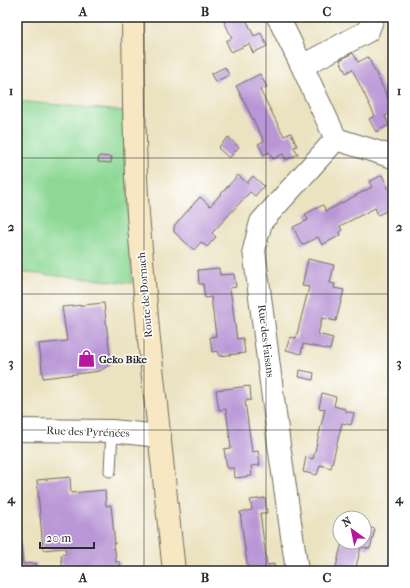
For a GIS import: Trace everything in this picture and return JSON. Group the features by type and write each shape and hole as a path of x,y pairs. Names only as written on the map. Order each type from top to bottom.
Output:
{"main road":[{"name":"Route de Dornach","path":"133,17 134,104 138,207 149,340 174,571"}],"street":[{"path":"278,17 336,140 393,157"},
{"path":"302,66 368,31 372,20 371,17"},
{"name":"Rue des Faisans","path":"297,571 254,250 261,222 336,140"},
{"name":"Rue des Pyrénées","path":"17,430 112,431 160,436"}],"lane":[{"path":"110,471 112,431"}],"green space":[{"path":"17,101 124,111 132,283 17,272"}],"building":[{"path":"222,17 245,17 254,36 261,33 267,46 253,53 249,44 231,52 226,41 232,38"},
{"path":"388,17 393,17 393,26"},
{"path":"353,53 358,62 368,57 389,100 393,98 393,112 385,116 389,125 376,132 369,119 375,116 352,69 346,73 340,60"},
{"path":"225,67 229,75 215,82 211,74"},
{"path":"260,74 267,87 260,90 284,136 291,133 297,146 294,147 298,154 286,160 283,154 273,159 269,152 264,155 258,144 264,141 236,86"},
{"path":"228,137 239,147 229,158 218,148"},
{"path":"99,156 112,157 111,163 98,162"},
{"path":"238,175 247,183 253,176 264,186 255,196 250,192 212,233 216,237 207,247 201,242 194,250 174,232 174,226 200,197 210,206"},
{"path":"382,175 393,198 393,208 378,215 375,208 340,226 342,231 340,232 341,235 322,245 318,237 302,245 293,227 308,220 305,214 323,205 326,211 334,207 372,187 369,182"},
{"path":"308,259 334,265 330,283 335,284 334,288 344,290 336,321 322,318 318,334 333,338 330,350 303,344 301,354 286,350 290,337 296,338 309,287 302,286"},
{"path":"219,268 220,275 234,274 236,287 230,288 237,339 243,338 245,353 219,356 218,351 212,352 210,337 216,336 211,297 205,298 203,284 199,284 198,270"},
{"path":"104,303 111,364 100,371 43,378 39,344 67,341 62,307"},
{"path":"300,370 314,373 313,380 299,377"},
{"path":"250,386 251,400 245,401 252,452 258,451 260,465 251,466 252,476 235,478 234,468 227,468 224,449 231,448 226,409 219,410 216,390"},
{"path":"322,393 336,397 334,406 354,413 351,425 342,423 331,468 320,465 317,475 303,472 306,457 313,459 325,409 319,408"},
{"path":"70,477 71,493 105,490 106,506 111,505 115,544 113,544 116,562 120,562 121,571 63,571 61,555 66,554 65,548 43,550 37,480"},
{"path":"265,498 267,513 260,513 267,565 274,564 275,571 248,571 240,512 252,510 250,500"},
{"path":"17,510 23,564 36,563 37,571 17,571"},
{"path":"372,528 375,529 372,541"},
{"path":"340,550 360,550 355,571 335,571"}],"place":[{"name":"Geko Bike","path":"86,359"}]}
